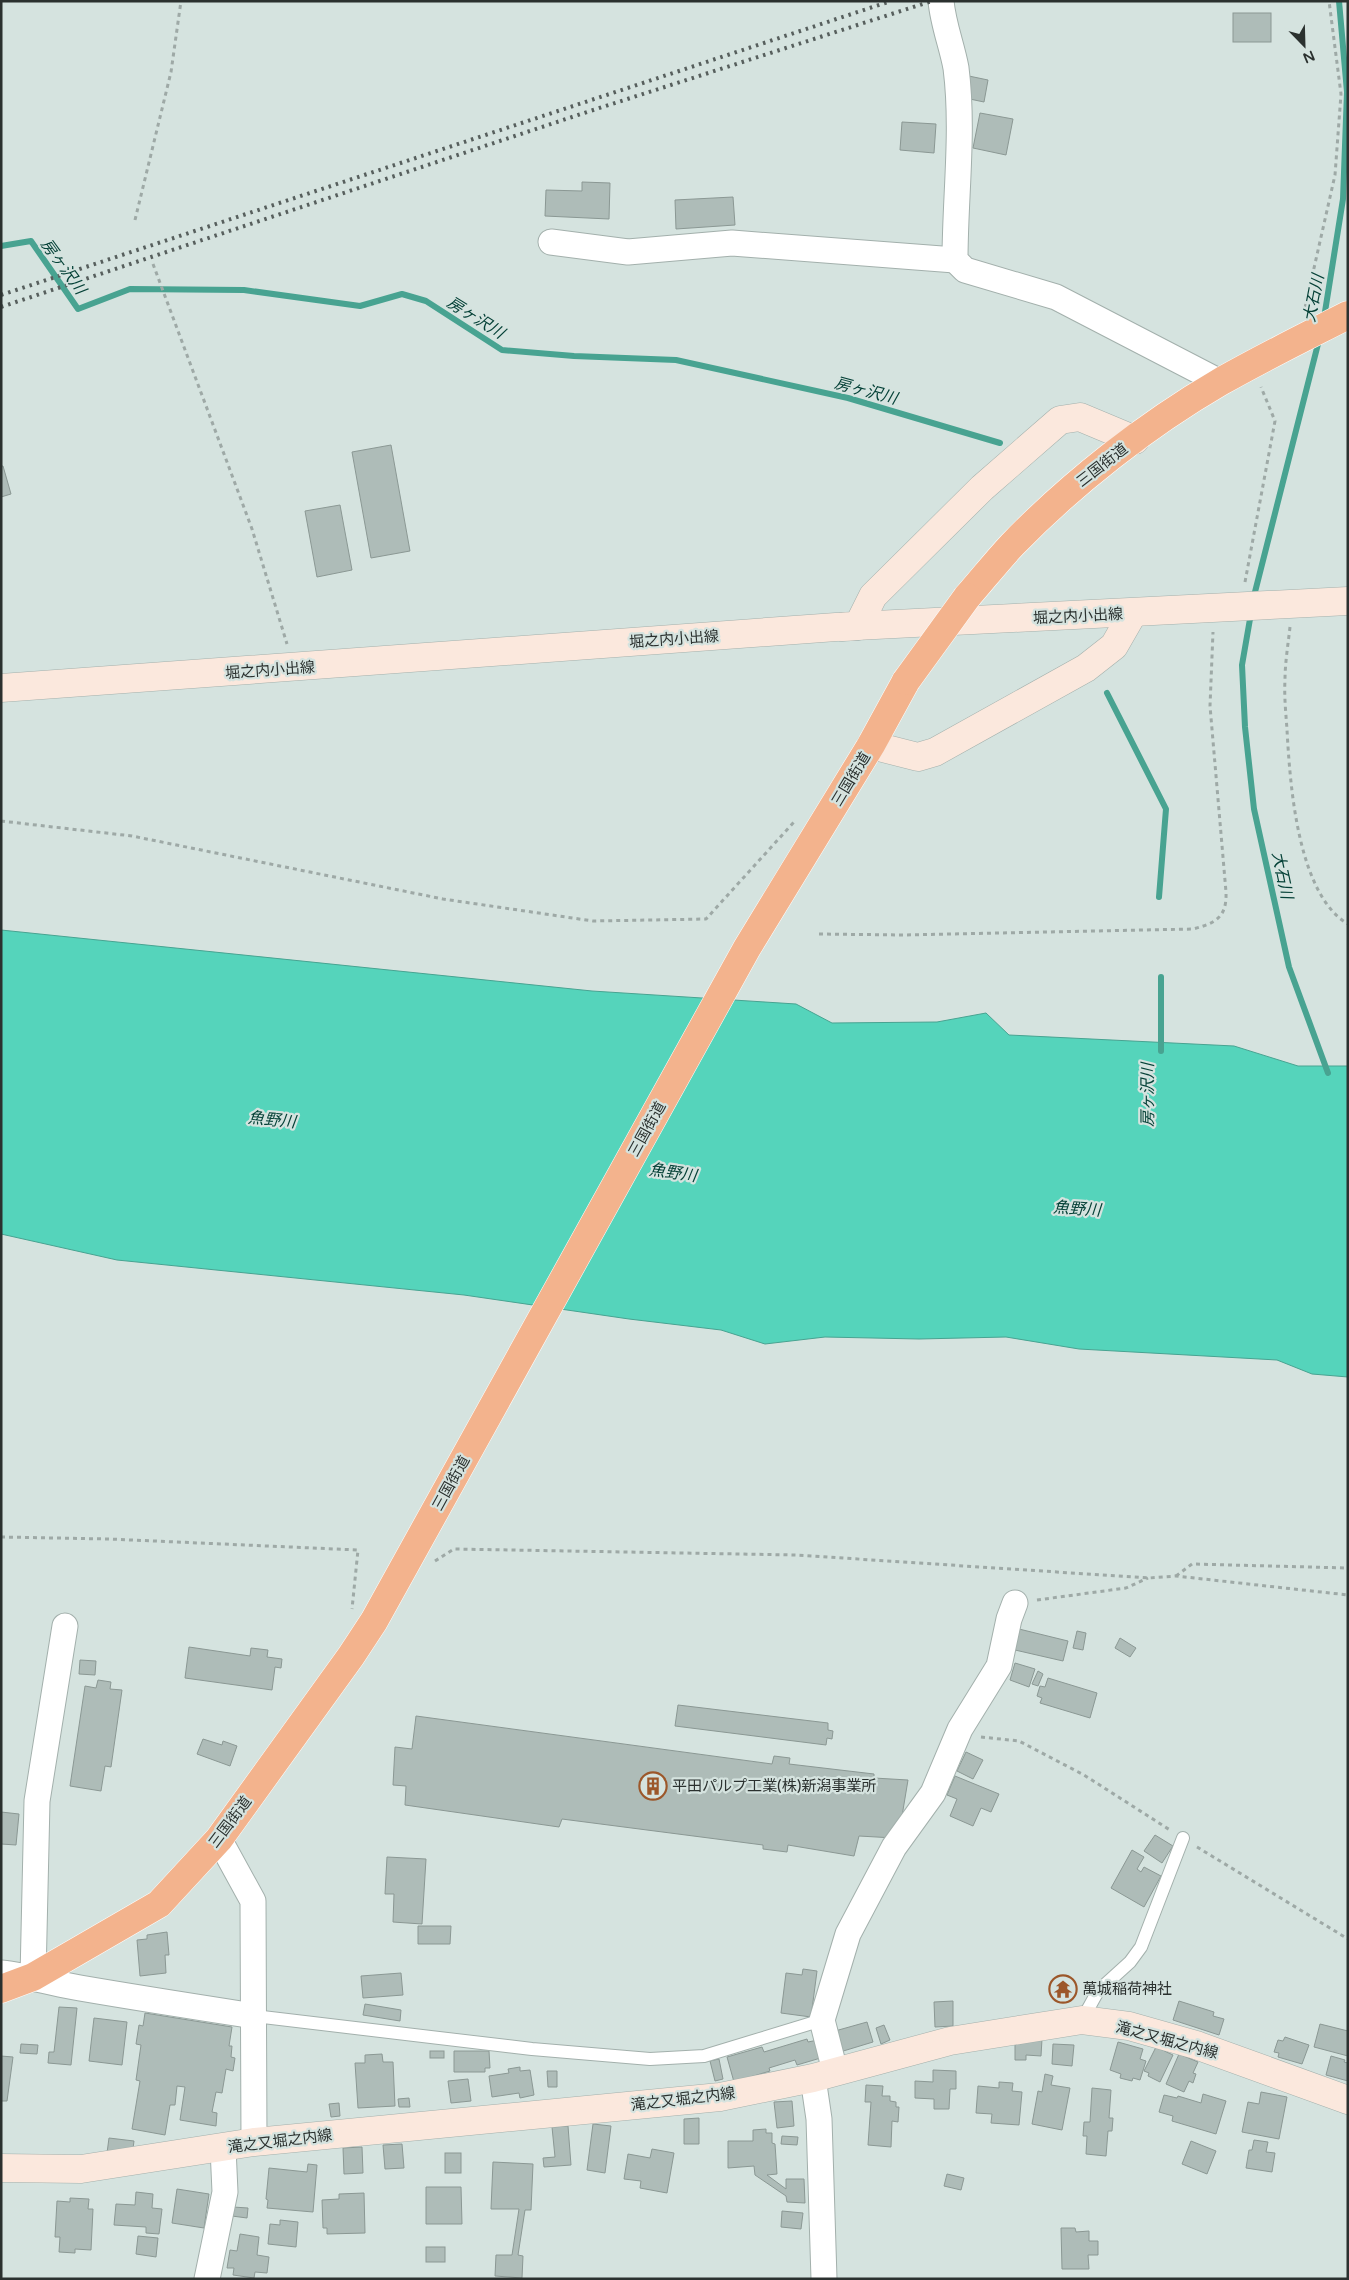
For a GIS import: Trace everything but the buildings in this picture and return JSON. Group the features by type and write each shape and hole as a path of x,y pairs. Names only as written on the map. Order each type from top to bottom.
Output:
{"highway":[{"name":"三国街道","path":"1,1989 33,1977 159,1904 219,1839 351,1656 374,1621 420,1563 747,948 872,745 906,681 967,597 1025,533 1072,489 1135,440 1220,382 1252,366 1283,347 1348,315"}],"main road":[{"path":"858,626 874,596 982,488 1060,420 1080,417 1135,440"},
{"name":"堀之内小出線","path":"1,688 858,626 1348,601"},
{"path":"872,745 918,757 935,752 1086,668 1114,646 1134,613"},
{"name":"滝之又堀之内線","path":"1,2168 81,2169 254,2142 720,2096 824,2074 950,2041 1082,2020 1128,2026 1196,2045 1348,2100"}],"street":[{"path":"941,1 942,13 956,68 958,114 955,260"},
{"path":"551,242 628,252 732,243 955,260 965,270 1056,297 1220,382"},
{"path":"824,2279 818,2119 824,2074 822,2020 848,1934 894,1847 933,1793 960,1729 999,1666 1009,1619 1015,1603"},
{"path":"33,1977 37,1801 65,1626"},
{"path":"219,1839 253,1901 254,2142"},
{"path":"1,1973 254,2016"},
{"path":"207,2279 225,2192 223,2148"}],"lane":[{"path":"1082,2020 1098,1991 1130,1962 1141,1947 1183,1838"},
{"path":"254,2016 532,2049 650,2059 704,2056 822,2020"}],"path":[{"path":"135,220 172,72 181,1"},
{"path":"1305,308 1335,175 1341,94 1329,1"},
{"path":"153,264 252,529 294,668"},
{"path":"819,934 904,935 1193,929 1209,925 1220,917 1226,906 1226,892 1210,706 1227,607 1275,421 1252,366"},
{"path":"1292,604 1285,680 1291,792 1303,852 1320,894 1340,920 1348,924"},
{"path":"1,821 132,836 443,899 593,921 706,919 796,819"},
{"path":"1,1537 109,1539 358,1550 351,1618 374,1621"},
{"path":"420,1563 436,1561 454,1549 796,1555 1149,1578 1176,1576 1348,1594"},
{"path":"1176,1576 1192,1564 1348,1568"},
{"path":"1015,1603 1126,1588 1149,1578"},
{"path":"960,1729 978,1737 1019,1741 1084,1775 1348,1940"}],"water":[{"name":"魚野川","path":"1,930 592,991 796,1004 832,1023 937,1022 986,1013 1009,1035 1234,1046 1298,1066 1348,1066 1348,1377 1312,1374 1277,1360 1079,1349 1006,1337 919,1339 825,1337 765,1344 721,1330 629,1319 464,1295 117,1260 1,1234"}],"waterway":[{"name":"大石川","path":"1324,318 1343,199 1347,92 1339,1"},
{"name":"房ヶ沢川","path":"1,246 31,241 78,309 130,289 244,290 360,306 402,294 426,301 502,350 574,356 676,360 848,398 1000,443"},
{"name":"大石川","path":"1255,592 1319,340"},
{"name":"大石川","path":"1250,619 1242,665 1245,727 1254,809 1289,967 1328,1073"},
{"name":"房ヶ沢川","path":"1107,693 1166,809 1159,897"},
{"name":"房ヶ沢川","path":"1161,977 1161,1051"}],"railway":[{"path":"1,295 891,1"},
{"path":"1,307 587,112 932,1"}],"place":[{"name":"平田パルプ工業(株)新潟事業所","path":"653,1786"},
{"name":"萬城稲荷神社","path":"1063,1989"}]}
